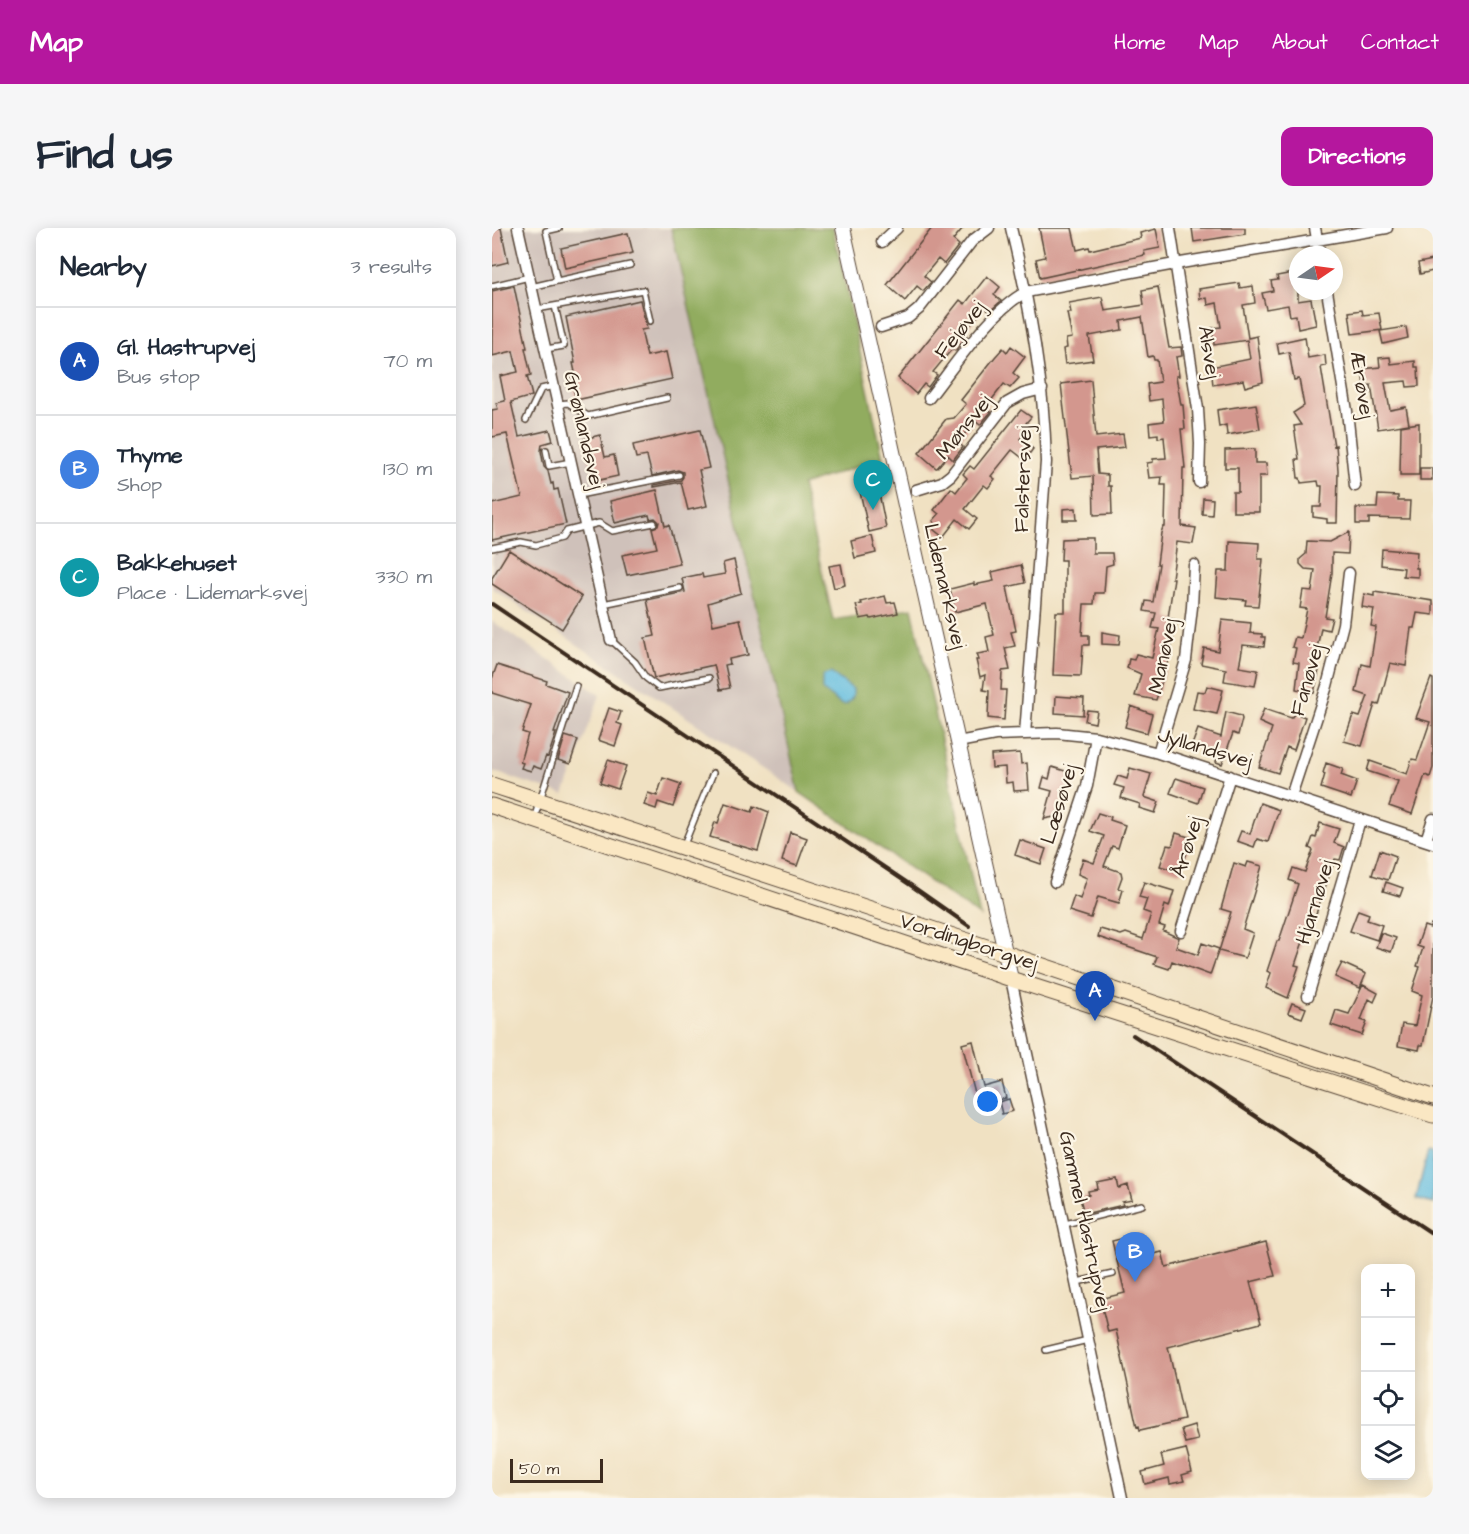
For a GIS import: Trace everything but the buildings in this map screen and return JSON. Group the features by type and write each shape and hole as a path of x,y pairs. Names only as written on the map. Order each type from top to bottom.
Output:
{"main road":[{"name":"Vordingborgvej","path":"492,785 1005,953 1433,1097"},
{"name":"Vordingborgvej","path":"492,806 1011,979 1433,1115"}],"street":[{"name":"Grønlandsvej","path":"518,228 611,640"},
{"name":"Lidemarksvej","path":"843,228 1005,953"},
{"path":"882,242 897,228"},
{"path":"881,327 908,318 919,309 972,241 989,228"},
{"name":"Falstersvej","path":"1011,228 1026,292 1042,388 1046,462 1026,734"},
{"name":"Alsvej","path":"1170,228 1198,409 1199,482"},
{"path":"1315,228 1319,246"},
{"path":"1026,292 1387,228"},
{"name":"Fejøvej","path":"929,398 999,311 1026,292"},
{"name":"Ærøvej","path":"1328,300 1347,411 1355,486"},
{"name":"Mønsvej","path":"916,490 942,482 951,475 1007,403 1023,394 1042,388"},
{"name":"Manøvej","path":"1158,753 1186,660 1194,565"},
{"name":"Fanøvej","path":"1291,796 1330,676 1343,624 1349,573"},
{"name":"Jyllandsvej","path":"958,742 995,735 1057,734 1096,737 1158,753 1429,841"},
{"name":"Læsøvej","path":"1055,882 1087,786 1096,737"},
{"name":"Årøvej","path":"1181,931 1230,776"},
{"path":"1429,841 1433,819"},
{"name":"Hjarnøvej","path":"1308,996 1360,820"},
{"name":"Gammel Hastrupvej","path":"1005,953 1122,1498"}],"lane":[{"path":"557,280 546,231 559,228"},
{"path":"492,286 557,280 630,265"},
{"path":"537,309 643,290 650,321"},
{"path":"546,349 564,346 555,306"},
{"path":"526,420 541,389 554,386"},
{"path":"558,404 568,403 588,416 667,398"},
{"path":"546,450 549,466 571,462"},
{"path":"579,495 679,475"},
{"path":"492,549 521,542 536,545 562,538 567,531 599,523 612,531 654,523"},
{"path":"603,604 680,588"},
{"path":"611,640 635,662 646,678 659,688 709,678"},
{"path":"534,820 576,686"},
{"path":"683,847 713,773"},
{"path":"1065,1224 1142,1205"},
{"path":"1077,1282 1113,1274"},
{"path":"1046,1350 1089,1339"}],"shaded area":[{"path":"492,228 671,228 799,792 492,588"},
{"path":"492,621 600,695 564,795 492,771"}],"green space":[{"path":"671,228 833,228 883,458 802,485 833,620 912,608 980,916 799,792"}],"water":[{"path":"831,673 853,689 853,697 847,704 842,705 822,690 824,675"},
{"path":"1428,1151 1433,1152 1433,1204 1416,1199"}],"railway":[{"path":"492,604 969,926"},
{"path":"1133,1035 1433,1234"}],"place":[{"name":"Bakkehuset","path":"873,510"},
{"name":"Gl. Hastrupvej","path":"1095,1021"},
{"name":"Thyme","path":"1135,1282"}]}
